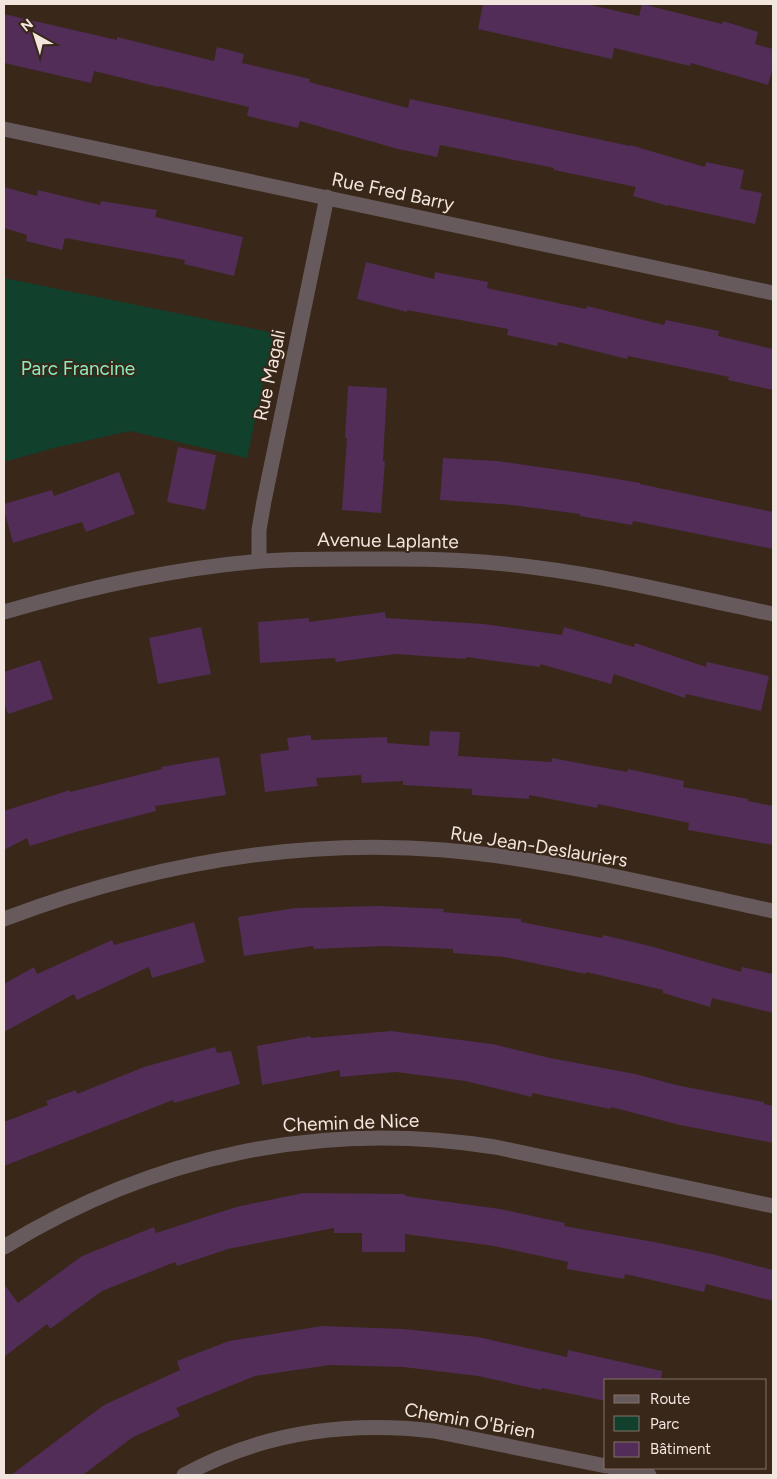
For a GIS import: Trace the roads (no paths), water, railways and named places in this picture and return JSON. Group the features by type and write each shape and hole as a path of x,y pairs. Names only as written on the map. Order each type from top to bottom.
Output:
{"street":[{"name":"Rue Fred Barry","path":"4,129 773,293"},
{"name":"Rue Magali","path":"259,562 259,530 264,501 326,197"},
{"name":"Avenue Laplante","path":"4,612 140,579 215,567 259,562 401,559 512,564 599,578 773,614"},
{"name":"Rue Jean-Deslauriers","path":"4,919 90,889 185,866 281,852 354,848 443,850 508,857 572,868 773,911"},
{"name":"Chemin de Nice","path":"4,1247 86,1202 130,1183 215,1157 270,1146 334,1139 399,1137 479,1144 773,1206"},
{"name":"Chemin O'Brien","path":"184,1475 236,1451 284,1437 359,1427 409,1428 434,1431 604,1466"},
{"path":"618,1469 649,1475"}],"park label":[{"name":"Parc Francine","path":"78,368"}]}
